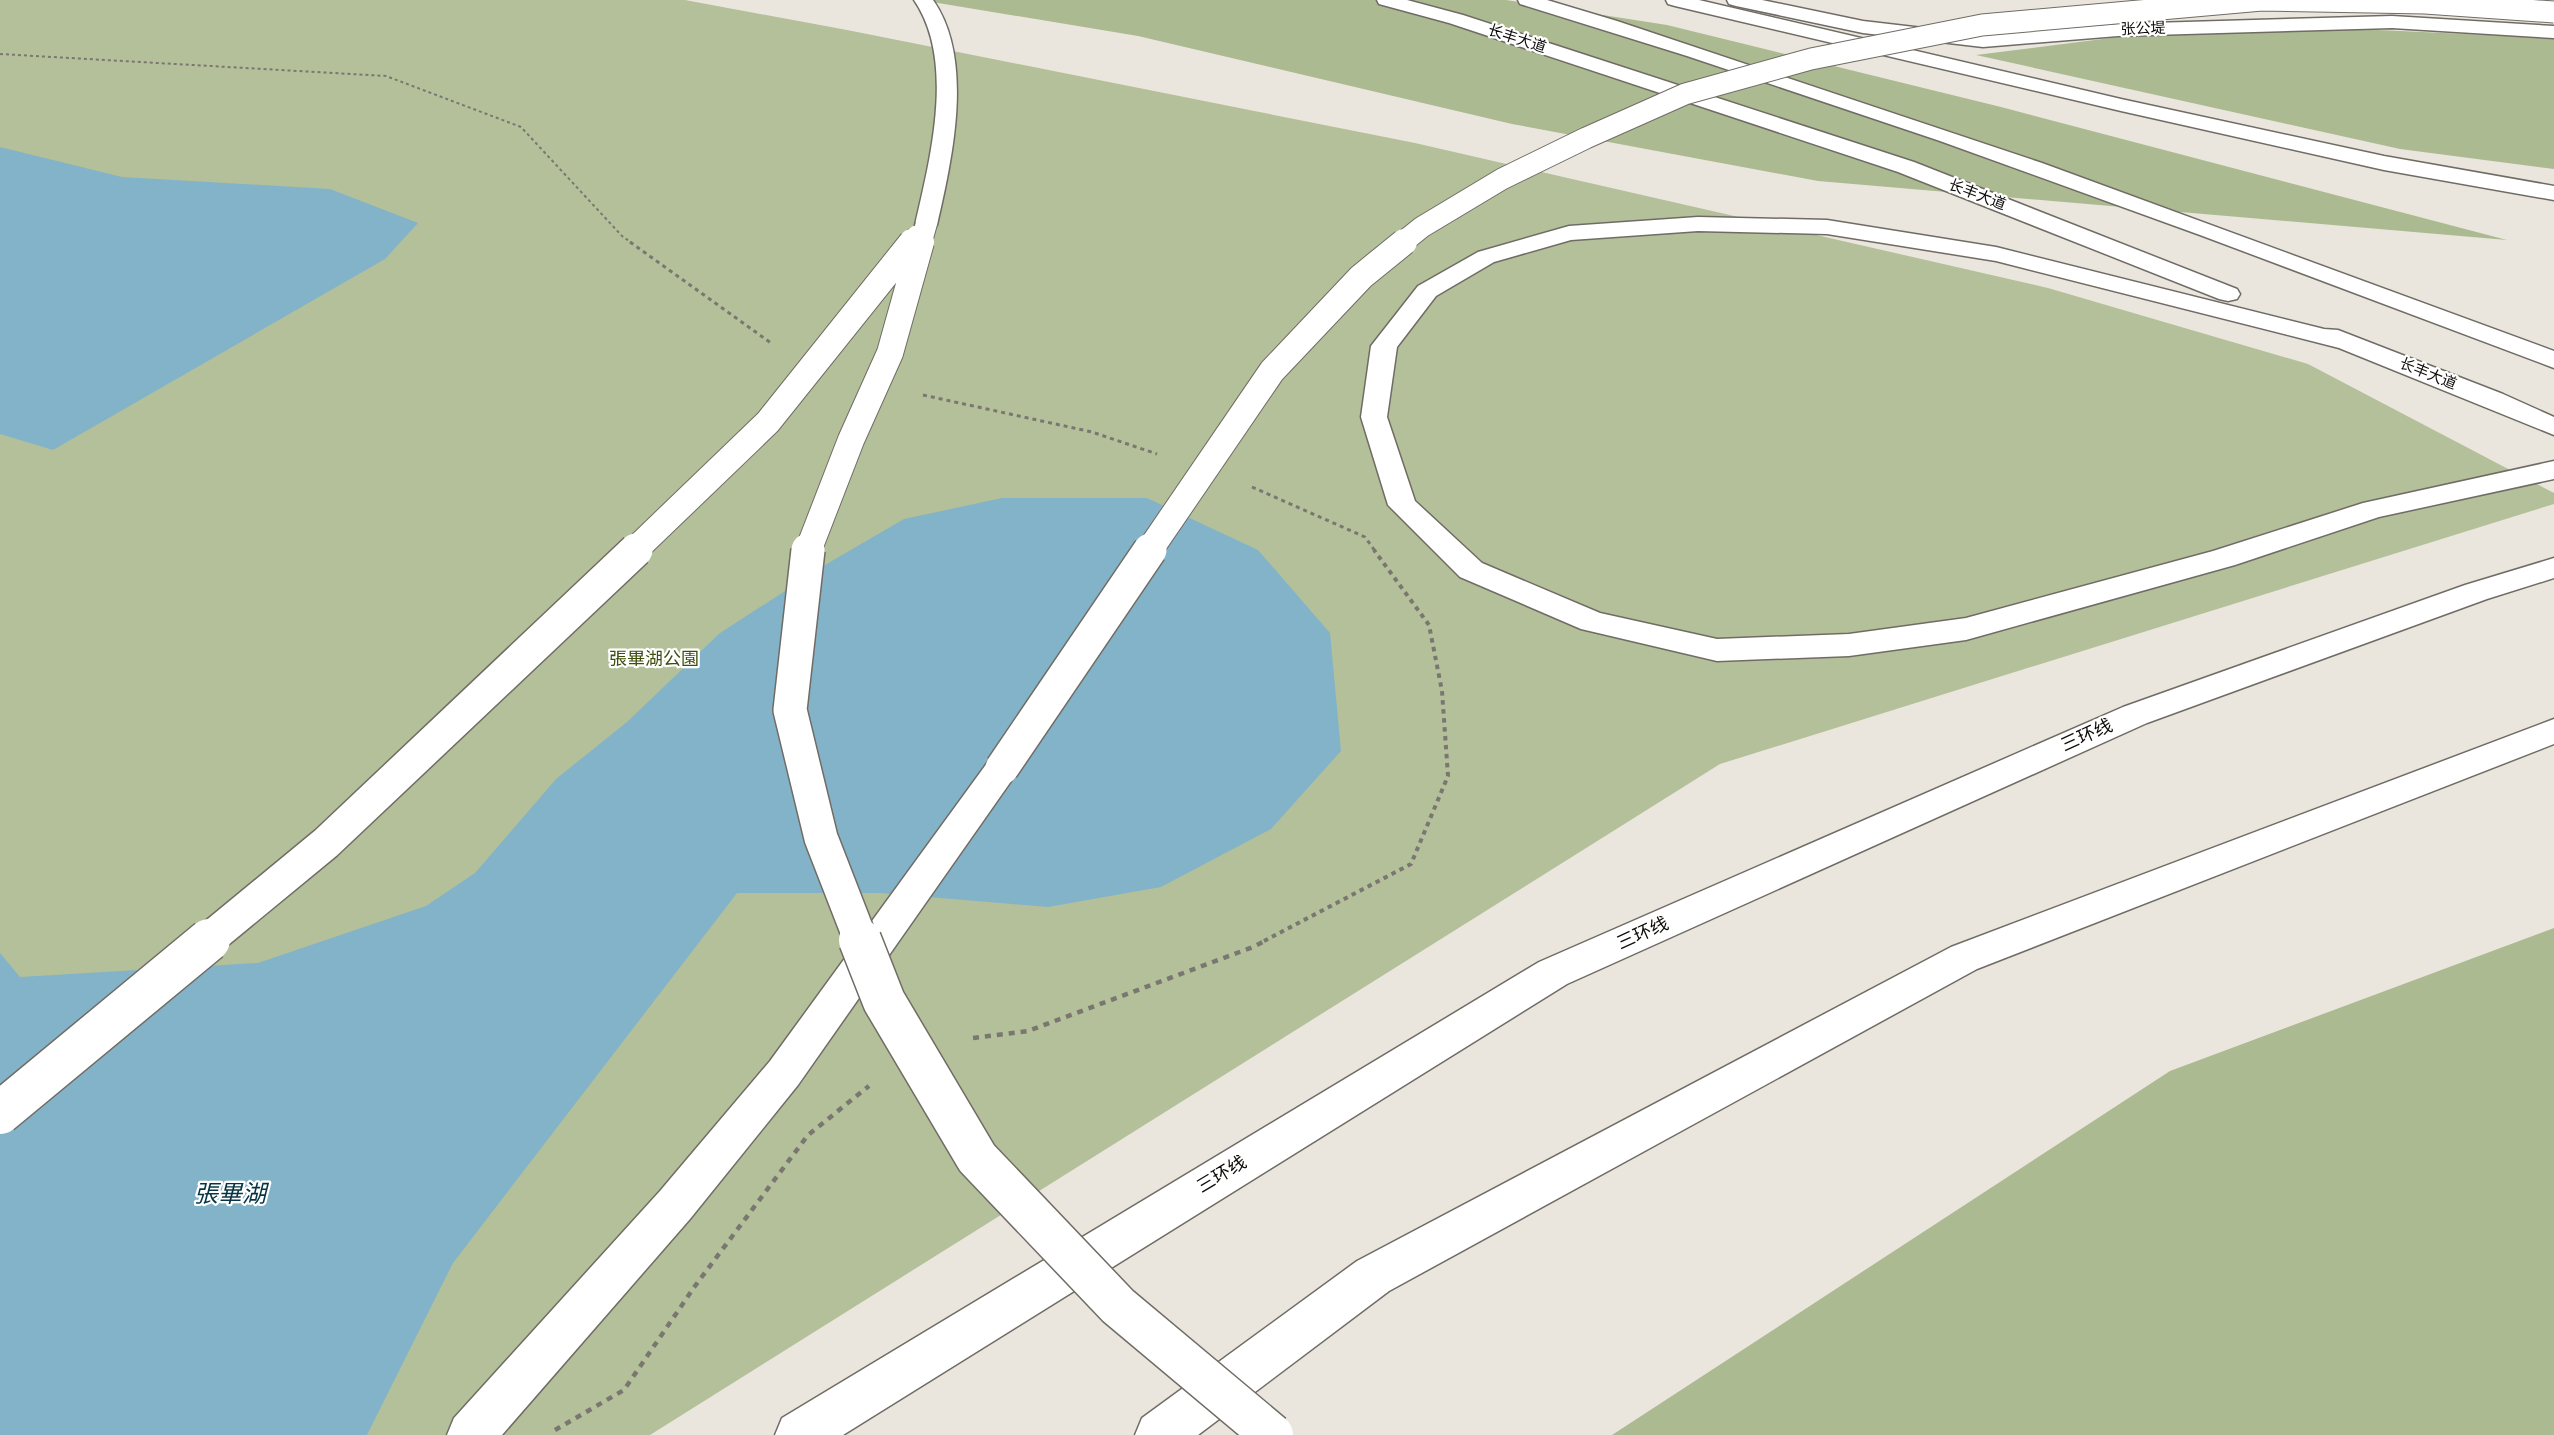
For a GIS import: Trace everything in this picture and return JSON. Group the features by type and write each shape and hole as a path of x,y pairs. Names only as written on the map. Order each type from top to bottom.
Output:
{"main road":[{"path":"923,0 932,11 948,71 947,129 926,225 890,353 851,440 808,548 790,710 821,838 884,1001 977,1158 1118,1306 1272,1435"},
{"name":"长丰大道","path":"1386,0 1456,19 1906,167 2494,400 2554,427"},
{"path":"1527,0 1635,31 2071,179 2554,360"},
{"path":"1675,0 2178,118 2384,163 2554,193"},
{"name":"张公堤","path":"1736,0 1863,27 1983,41 2118,30 2392,22 2554,32"},
{"path":"471,1435 675,1205 784,1073 1002,768 1272,371 1361,277 1422,226 1512,174 1685,94 1811,59 1982,25 2262,0 2425,3 2554,12"},
{"path":"2350,343 1996,254 1827,227 1698,224 1569,233 1486,257 1427,291 1384,346 1374,417 1402,505 1471,570 1592,622 1717,650 1849,645 1966,629 2224,558 2373,509 2554,470"},
{"path":"0,1113 326,843 613,572 768,422 926,225"},
{"name":"三环线","path":"799,1435 1553,973 2135,715 2476,592 2554,568"},
{"path":"1159,1435 1373,1276 1964,958 2554,731"}],"path":[{"path":"0,54 386,76 521,127 622,236 767,342 779,346"},
{"path":"915,393 1092,432 1168,458"},
{"path":"963,1039 1028,1031 1253,946 1411,864 1448,776 1442,690 1429,625 1365,537 1244,484"},
{"path":"546,1435 624,1390 695,1286 808,1135 874,1082"}],"green space":[{"name":"張畢湖公園","path":"0,0 685,0 847,30 1415,143 2048,288 2308,364 2554,493 2554,504 1720,764 650,1435 0,1435"},
{"path":"920,0 1506,0 1667,25 2001,107 2507,240 1818,181 1512,124 1138,36"},
{"path":"2228,23 2554,38 2554,169 2400,149 1976,55"},
{"path":"2554,928 2554,1435 1612,1435 2170,1071"}],"water":[{"path":"0,147 122,177 330,189 418,223 385,259 53,450 0,434"},
{"name":"張畢湖","path":"1002,498 1147,498 1258,550 1330,633 1341,751 1271,829 1161,887 1048,907 880,893 737,893 453,1263 367,1435 0,1435 0,953 20,977 258,963 426,906 475,873 556,779 627,722 720,633 830,562 904,519"}]}
